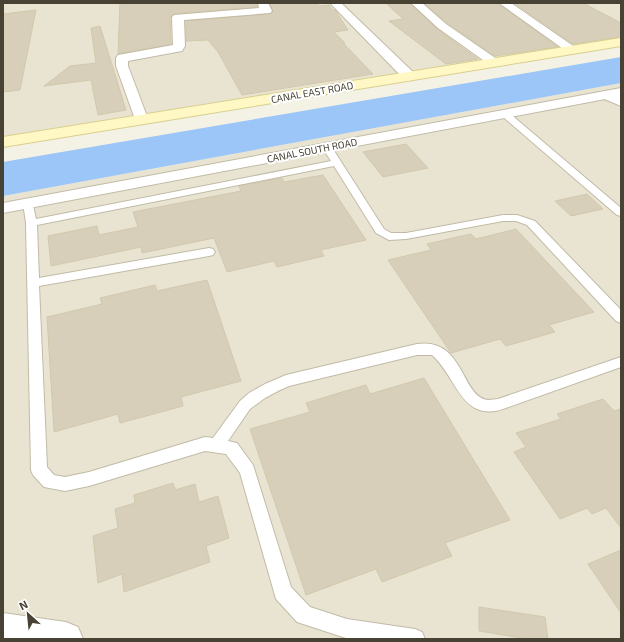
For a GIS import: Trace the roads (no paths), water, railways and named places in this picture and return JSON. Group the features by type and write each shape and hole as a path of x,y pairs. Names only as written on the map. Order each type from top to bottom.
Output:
{"main road":[{"name":"CANAL EAST ROAD","path":"3,142 621,42"}],"street":[{"path":"141,119 122,66 122,58 178,48 178,17 266,11 263,3"},
{"path":"335,3 408,76"},
{"path":"416,3 442,26 495,62"},
{"path":"504,3 573,50"},
{"path":"614,93 621,102"},
{"name":"CANAL SOUTH ROAD","path":"3,208 614,93"},
{"path":"3,629 66,639"}],"lane":[{"path":"505,114 621,213"},
{"path":"326,146 380,231 389,237 406,236 503,218 517,218 531,223 621,318"},
{"path":"30,223 337,163"},
{"path":"28,203 33,283 40,470 50,482 65,484 89,479 205,444 231,448 247,470 283,592 304,615 347,629 415,639"},
{"path":"33,283 209,252"},
{"path":"216,446 244,405 258,394 271,387 286,381 406,352 424,349 436,351 444,358 463,387 474,400 486,406 498,404 621,362"}],"water":[{"path":"621,57 621,83 3,196 3,162"}]}
